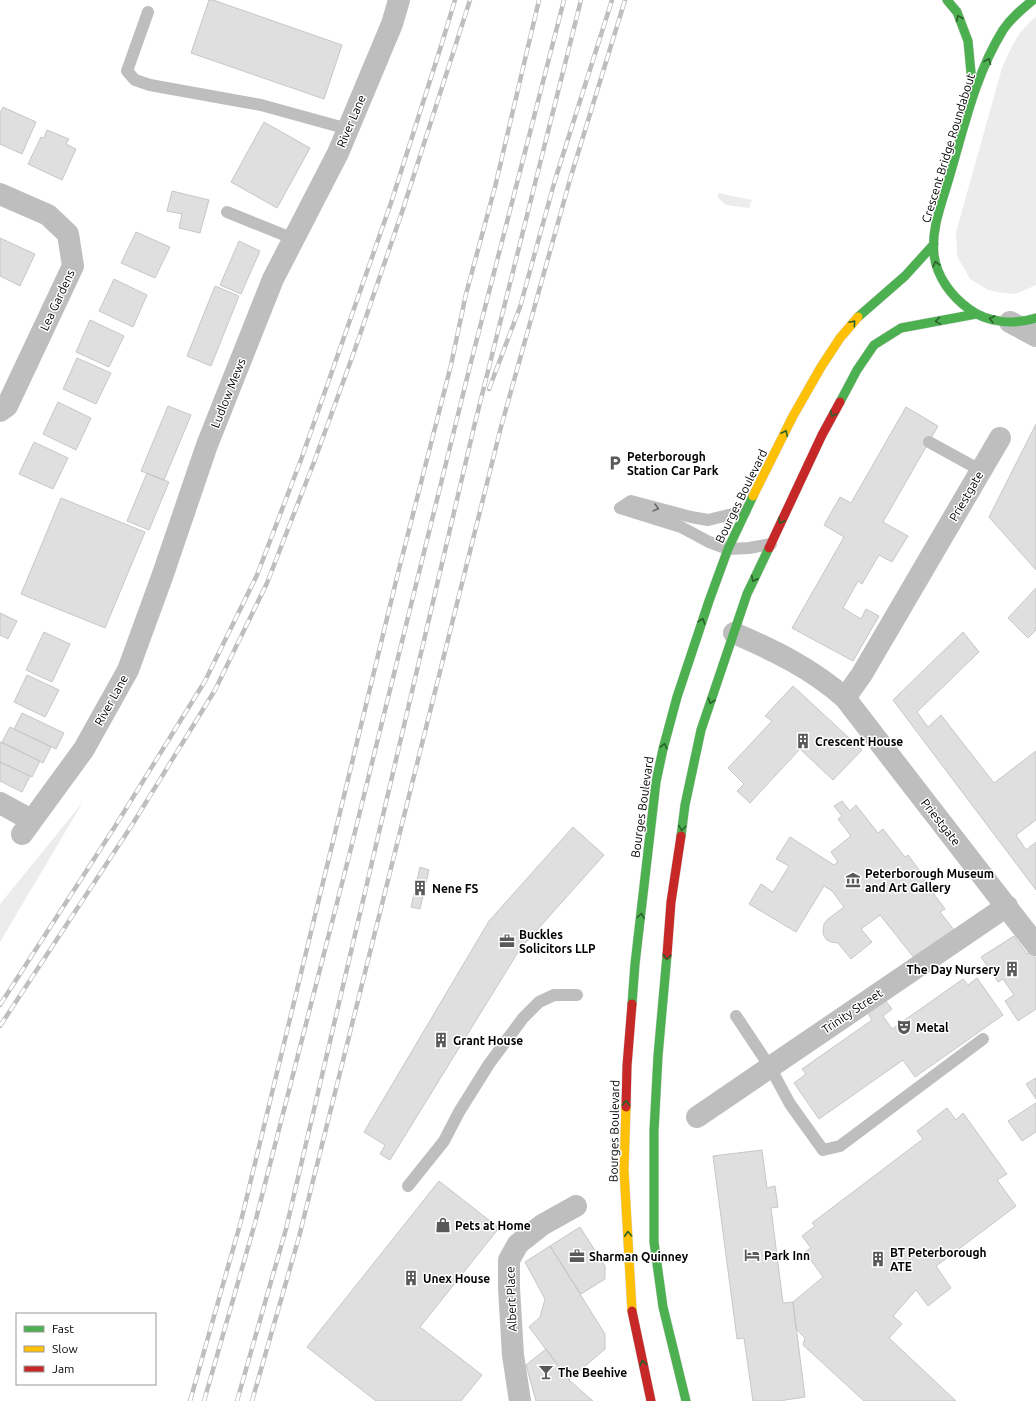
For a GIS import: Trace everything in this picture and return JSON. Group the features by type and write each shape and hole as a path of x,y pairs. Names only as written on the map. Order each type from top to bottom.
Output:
{"main road":[{"path":"946,0 957,12 968,41 973,97"},
{"name":"Crescent Bridge Roundabout","path":"1032,0 1017,14 1004,30 992,50 973,97 935,227 933,254 937,270 945,285 962,304 976,314 995,320 1010,322 1036,318"},
{"name":"Bourges Boulevard","path":"651,1401 632,1309 624,1170 627,1066 635,964 659,765 677,697 728,549 745,511 793,416 821,367 840,338 862,313 906,276 934,244"},
{"path":"686,1401 663,1307 654,1242 654,1131 658,1056 671,902 685,805 701,730 747,594 822,436 857,370 874,345 901,328 976,314"}],"street":[{"name":"River Lane","path":"294,239 338,153 392,24 399,0"},
{"name":"Lea Gardens","path":"0,194 48,215 68,234 73,266 7,406 0,411"},
{"name":"Ludlow Mews","path":"171,551 207,445 273,279 294,239"},
{"path":"1010,322 1036,336"},
{"name":"Priestgate","path":"845,698 862,674 1000,438"},
{"name":"River Lane","path":"0,803 27,827 84,749 128,670 171,551"},
{"name":"Priestgate","path":"734,633 780,653 829,684 845,698 1036,945"},
{"name":"Trinity Street","path":"697,1117 1007,906"},
{"name":"Albert Place","path":"520,1401 513,1355 509,1260 518,1244 542,1226 576,1206"}],"lane":[{"path":"148,12 127,72 135,80 150,85 261,105 348,129"},
{"path":"227,212 294,239"},
{"path":"929,442 980,470"},
{"path":"745,511 708,520 631,501 620,508 682,527 709,542 728,549 749,548 771,544"},
{"path":"408,1186 444,1141 459,1112 489,1064 523,1018 539,1002 554,995 577,995"},
{"path":"736,1016 770,1067 790,1104 823,1150 840,1146 984,1039"}],"shaded area":[{"path":"1036,17 1036,285 1016,294 1002,293 988,290 970,279 957,256 956,232 1002,68 1012,46 1024,28"},
{"path":"718,193 752,200 749,208 726,205 718,198"},
{"path":"83,802 0,942 0,904"}],"building":[{"path":"209,0 213,0 342,45 324,99 191,53"},
{"path":"3,107 36,122 22,154 0,144 0,113"},
{"path":"264,122 310,148 277,208 231,182"},
{"path":"47,130 69,139 66,144 76,149 62,180 28,164 41,137 44,138"},
{"path":"172,191 209,200 200,233 179,228 182,214 167,211"},
{"path":"136,232 170,247 155,278 121,263"},
{"path":"0,238 35,254 20,286 0,276"},
{"path":"239,241 260,251 241,294 220,285"},
{"path":"114,279 147,295 133,327 99,311"},
{"path":"215,286 239,296 211,366 187,356"},
{"path":"90,320 124,336 109,367 76,352"},
{"path":"77,358 111,373 96,404 63,389"},
{"path":"58,402 91,418 76,450 43,434"},
{"path":"168,406 191,415 164,480 141,471"},
{"path":"906,407 938,426 883,522 908,536 892,562 879,555 862,584 858,581 843,608 861,619 866,609 879,616 853,661 792,628 844,537 824,525 840,497 851,503"},
{"path":"1036,424 1036,570 989,517"},
{"path":"34,442 68,458 53,489 19,474"},
{"path":"147,473 169,482 149,530 127,521"},
{"path":"61,498 145,532 105,628 21,594"},
{"path":"1036,588 1036,630 1028,638 1008,618"},
{"path":"0,613 17,621 8,639 0,635"},
{"path":"44,632 70,644 52,682 26,670"},
{"path":"963,632 979,652 917,712 928,727 941,715 994,783 1036,751 1036,820 1016,835 1026,850 1036,842 1036,890 893,700"},
{"path":"27,675 59,690 45,717 14,702"},
{"name":"Crescent House","path":"793,686 862,750 833,780 800,749 750,803 737,791 744,784 728,768 772,721 765,716"},
{"path":"22,713 64,733 56,749 14,729"},
{"path":"10,727 51,747 43,763 2,742"},
{"path":"0,742 40,761 32,777 0,762"},
{"path":"0,762 30,776 22,792 0,781"},
{"name":"Peterborough Museum and Art Gallery","path":"842,801 850,811 856,805 878,833 883,829 905,857 908,855 926,879 924,881 945,909 940,912 954,930 915,959 880,915 861,929 872,942 851,959 838,943 827,940 823,932 824,924 828,919 844,907 832,891 824,886 796,932 749,904 761,884 773,892 789,866 776,859 790,837 834,865 838,862 831,852 851,836 838,819 842,816 834,806"},
{"name":"Grant House","path":"573,827 604,855 520,949 390,1160 380,1154 385,1145 364,1132 489,921"},
{"name":"Nene FS","path":"420,867 429,870 420,909 411,907"},
{"name":"The Day Nursery","path":"1014,936 1027,954 1031,951 1036,959 1036,1009 1018,1021 1005,1001 1014,995 1003,979 998,982 981,957"},
{"path":"977,978 1003,1015 915,1077 903,1060 819,1119 794,1083 806,1074 802,1069 872,1020 868,1013 885,1000 892,1009 883,1016 892,1029 963,979 968,985"},
{"path":"1036,1078 1036,1099 1026,1084"},
{"path":"1036,1103 1036,1132 1022,1141 1008,1121"},
{"name":"BT Peterborough ATE","path":"947,1108 956,1120 963,1113 1007,1174 997,1180 1016,1206 936,1266 951,1288 928,1306 916,1290 893,1316 902,1324 889,1338 956,1401 864,1401 803,1345 805,1338 796,1329 793,1302 823,1277 805,1252 811,1248 802,1236 815,1226 812,1223 923,1139 917,1131"},
{"name":"Park Inn","path":"762,1150 767,1188 775,1186 778,1207 771,1208 783,1303 793,1302 805,1397 779,1401 753,1401 744,1338 737,1339 713,1156"},
{"name":"Unex House","path":"439,1181 499,1228 420,1327 482,1375 461,1401 376,1401 307,1347"},
{"name":"Sharman Quinney","path":"580,1227 605,1266 605,1279 581,1294 550,1246"},
{"path":"550,1246 605,1334 605,1349 569,1380 529,1327 540,1317 545,1299 525,1262"},
{"name":"The Beehive","path":"546,1349 569,1380 593,1401 536,1401 526,1365"}],"railway":[{"path":"0,1005 114,828 205,681 257,575 302,457 391,203 455,0"},
{"path":"0,1026 132,825 215,690 267,583 314,462 354,352 403,209 470,0"},
{"path":"190,1401 241,1221 397,577 451,365 466,294 495,187 539,0"},
{"path":"204,1401 255,1223 350,852 469,370 564,0"},
{"path":"237,1401 286,1229 474,427 581,0"},
{"path":"489,389 520,307 555,180 612,0"},
{"path":"252,1401 299,1237 501,427 571,176 625,0"}],"traffic: fast":[{"path":"947,0 957,12 968,41 973,94"},
{"path":"1033,0 1017,14 1003,30 985,65 971,102 940,206 933,245 938,271 946,285 962,304 976,314 993,320 1010,322 1019,322 1036,318"},
{"path":"858,317 905,276 934,244"},
{"path":"840,402 857,370 874,345 901,328 976,314"},
{"path":"632,1004 635,964 656,782 663,749 677,697 709,601 728,549 753,496"},
{"path":"681,836 685,805 701,730 747,594 769,548"},
{"path":"667,955 658,1056 654,1131 654,1242 663,1307 686,1401"}],"traffic: slow":[{"path":"753,496 793,416 821,367 840,338 858,317"},
{"path":"626,1107 624,1170 632,1311"}],"traffic: jam":[{"path":"769,548 822,435 840,402"},
{"path":"667,955 671,902 681,836"},
{"path":"626,1107 627,1066 632,1004"},
{"path":"632,1311 651,1401"}],"place":[{"name":"Peterborough Station Car Park","path":"615,463"},
{"name":"Crescent House","path":"803,741"},
{"name":"Peterborough Museum and Art Gallery","path":"853,880"},
{"name":"Nene FS","path":"420,888"},
{"name":"Buckles Solicitors LLP","path":"507,941"},
{"name":"The Day Nursery","path":"1012,969"},
{"name":"Metal","path":"904,1027"},
{"name":"Grant House","path":"441,1040"},
{"name":"Pets at Home","path":"443,1225"},
{"name":"Park Inn","path":"752,1255"},
{"name":"Sharman Quinney","path":"577,1256"},
{"name":"BT Peterborough ATE","path":"878,1259"},
{"name":"Unex House","path":"411,1278"},
{"name":"The Beehive","path":"546,1372"}]}
